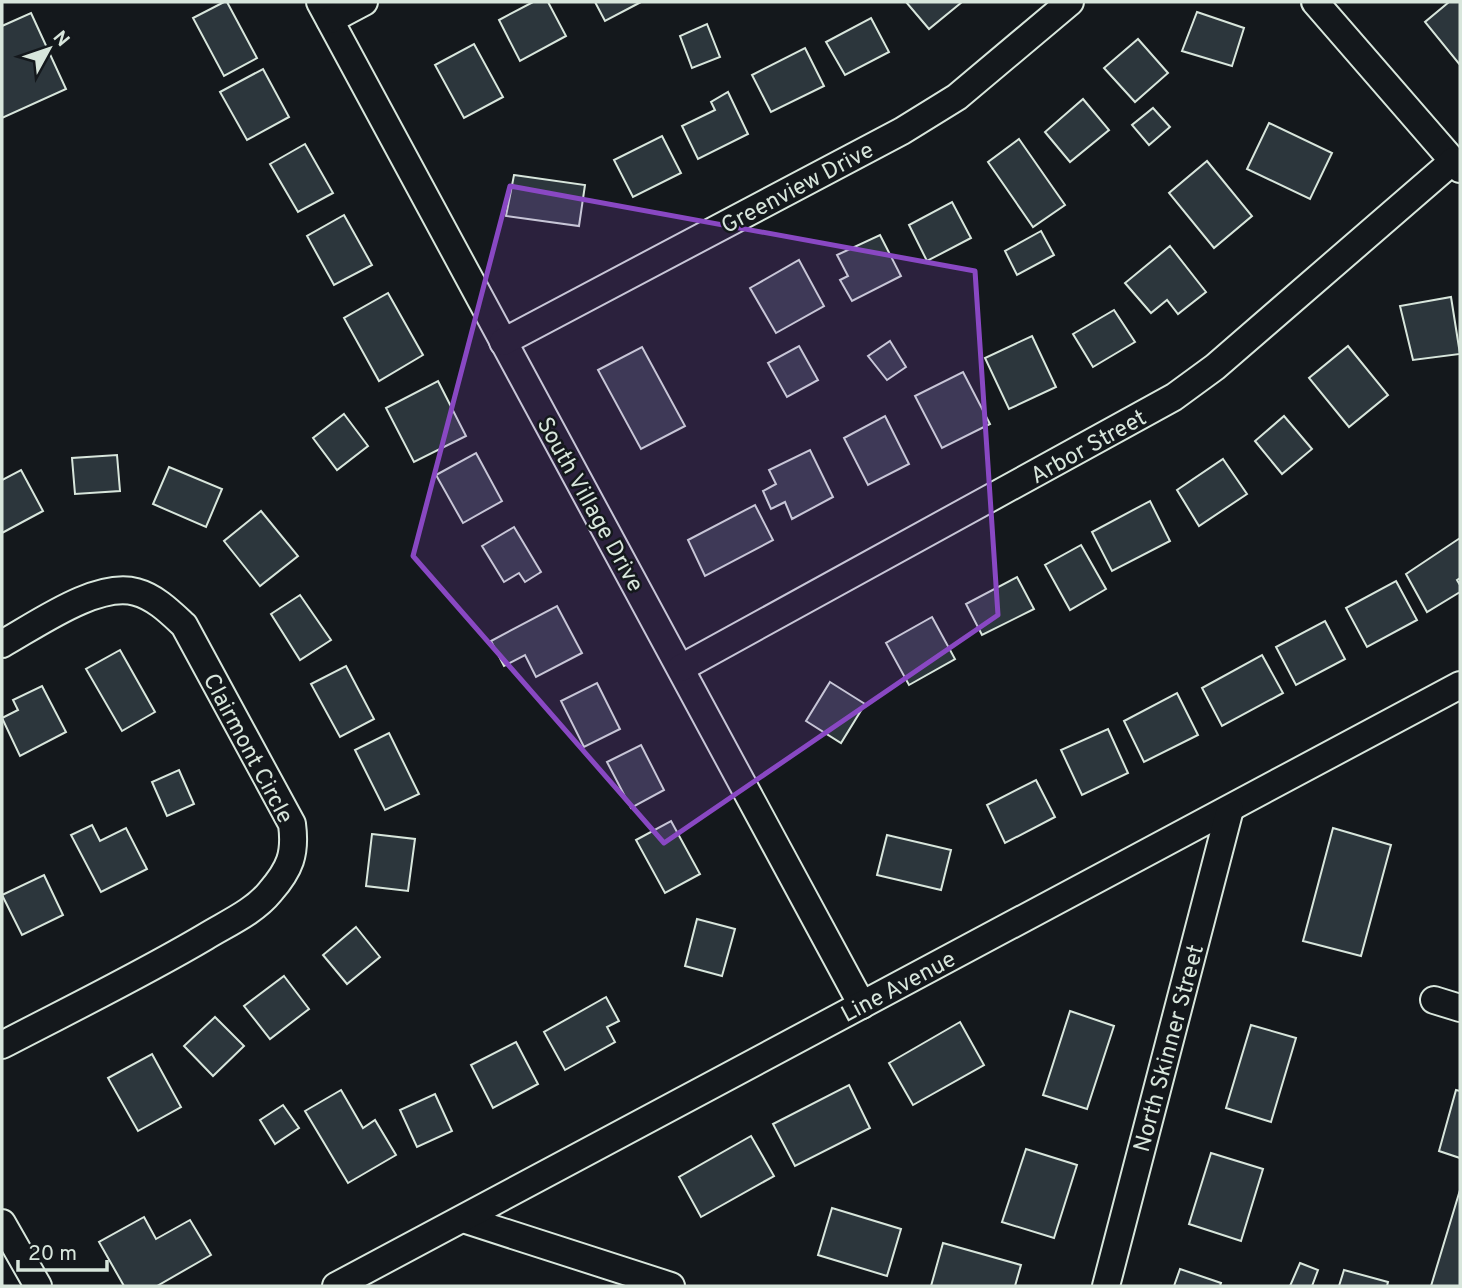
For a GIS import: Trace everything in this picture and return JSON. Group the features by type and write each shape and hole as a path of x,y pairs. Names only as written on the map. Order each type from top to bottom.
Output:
{"street":[{"path":"325,11 364,2"},
{"name":"Greenview Drive","path":"503,342 902,131 957,97 1070,2"},
{"path":"1315,2 1457,165"},
{"name":"South Village Drive","path":"325,11 862,1005"},
{"name":"Arbor Street","path":"681,668 1174,397 1215,367 1457,165"},
{"name":"Clairmont Circle","path":"2,644 87,597 109,591 135,591 162,604 184,625 292,824 295,847 285,872 269,894 240,916 179,953 2,1045"},
{"name":"Line Avenue","path":"336,1286 1460,685"},
{"name":"North Skinner Street","path":"1106,1286 1230,809"},
{"path":"1434,1000 1460,1008"},
{"path":"463,1219 671,1286"},
{"path":"2,1223 38,1286"}],"highlighted area":[{"path":"510,186 975,271 998,615 664,843 413,556"}],"building":[{"path":"227,2 257,58 224,76 193,18"},
{"path":"533,2 548,2 566,36 520,61 499,20"},
{"path":"595,2 641,2 605,21"},
{"path":"906,2 962,2 929,29"},
{"path":"1449,2 1460,2 1460,65 1425,22"},
{"path":"1197,12 1244,28 1232,66 1182,51"},
{"path":"31,13 66,89 2,118 2,26"},
{"path":"871,18 889,52 845,75 826,42"},
{"path":"707,24 720,57 692,68 680,36"},
{"path":"1138,39 1168,73 1135,102 1104,68"},
{"path":"474,44 503,97 464,118 435,65"},
{"path":"805,48 824,86 771,112 752,75"},
{"path":"263,69 289,117 247,140 220,92"},
{"path":"728,92 748,134 698,159 682,126 715,110 711,102"},
{"path":"1083,99 1109,130 1070,162 1045,132"},
{"path":"1153,108 1170,127 1149,145 1132,125"},
{"path":"1269,123 1332,153 1310,199 1247,169"},
{"path":"662,136 681,173 633,197 614,160"},
{"path":"1019,139 1065,205 1033,227 988,162"},
{"path":"305,144 333,193 298,212 270,164"},
{"path":"1207,161 1252,216 1214,248 1169,193"},
{"path":"514,175 585,185 579,226 506,216"},
{"path":"952,202 971,238 927,261 909,225"},
{"path":"344,215 372,265 334,285 307,236"},
{"path":"1041,231 1054,255 1017,275 1005,251"},
{"path":"880,235 901,276 852,301 840,280 848,276 837,255"},
{"path":"1170,246 1206,292 1178,314 1167,300 1151,313 1125,283"},
{"path":"799,260 824,306 776,333 750,288"},
{"path":"388,293 423,355 379,381 344,318"},
{"path":"1451,297 1460,354 1413,360 1400,306"},
{"path":"1114,310 1135,342 1093,367 1073,334"},
{"path":"1032,336 1056,387 1009,409 985,358"},
{"path":"890,341 906,367 887,380 868,356"},
{"path":"799,346 818,380 787,397 768,363"},
{"path":"1348,346 1388,395 1349,427 1309,378"},
{"path":"642,347 685,426 641,449 598,370"},
{"path":"963,372 990,424 942,448 915,396"},
{"path":"438,381 466,436 414,462 386,408"},
{"path":"344,414 368,446 337,470 313,438"},
{"path":"885,416 909,464 868,485 844,438"},
{"path":"1284,416 1312,449 1282,474 1255,441"},
{"path":"810,450 833,497 792,519 785,502 771,509 763,491 776,484 769,470"},
{"path":"476,453 502,501 463,523 436,475"},
{"path":"117,455 120,491 75,494 72,458"},
{"path":"1223,459 1247,494 1199,526 1177,490"},
{"path":"169,467 222,489 206,527 153,504"},
{"path":"21,470 43,511 2,533 2,480"},
{"path":"1150,501 1170,541 1112,571 1092,532"},
{"path":"755,505 773,540 705,576 688,540"},
{"path":"261,511 298,556 260,586 224,541"},
{"path":"514,527 541,572 525,582 519,573 504,582 482,546"},
{"path":"1460,538 1460,578 1457,580 1460,592 1427,612 1406,574"},
{"path":"1081,545 1106,589 1070,610 1045,565"},
{"path":"1017,577 1034,609 982,635 966,604"},
{"path":"1396,581 1417,620 1367,647 1346,608"},
{"path":"300,595 331,640 300,660 271,614"},
{"path":"557,606 582,653 536,677 525,655 504,666 491,641"},
{"path":"932,617 955,659 909,685 886,643"},
{"path":"1325,621 1345,659 1296,685 1276,647"},
{"path":"120,650 155,712 122,731 86,669"},
{"path":"1262,655 1283,693 1222,726 1202,688"},
{"path":"346,666 374,719 340,737 311,684"},
{"path":"830,682 865,704 841,743 806,721"},
{"path":"597,683 620,729 584,747 561,701"},
{"path":"42,686 66,732 20,756 2,718 18,710 13,700"},
{"path":"1177,693 1198,735 1144,762 1124,721"},
{"path":"1108,729 1128,773 1082,795 1061,750"},
{"path":"389,733 419,794 385,810 355,750"},
{"path":"641,745 664,790 631,808 607,762"},
{"path":"179,770 194,804 167,816 152,782"},
{"path":"1036,780 1055,817 1005,843 987,805"},
{"path":"671,821 700,874 665,893 636,840"},
{"path":"92,825 100,841 126,828 147,869 101,892 71,835"},
{"path":"1333,828 1391,845 1361,956 1303,941"},
{"path":"372,834 415,839 408,891 366,886"},
{"path":"887,835 951,850 941,890 877,875"},
{"path":"44,875 63,915 22,935 2,895"},
{"path":"697,919 735,929 722,976 685,966"},
{"path":"356,927 380,957 347,984 323,955"},
{"path":"284,976 309,1009 270,1039 244,1006"},
{"path":"606,997 619,1021 607,1027 615,1042 565,1070 544,1032"},
{"path":"1070,1011 1114,1026 1087,1109 1043,1095"},
{"path":"215,1017 244,1046 213,1076 184,1046"},
{"path":"960,1022 984,1065 913,1105 889,1063"},
{"path":"1251,1025 1296,1038 1271,1122 1226,1108"},
{"path":"516,1042 538,1084 493,1108 471,1065"},
{"path":"152,1054 181,1107 138,1131 108,1078"},
{"path":"849,1085 870,1128 795,1166 773,1124"},
{"path":"341,1090 363,1128 375,1120 396,1155 348,1183 305,1111"},
{"path":"1456,1090 1460,1091 1460,1158 1439,1151"},
{"path":"435,1094 452,1131 417,1147 400,1110"},
{"path":"283,1105 299,1128 275,1144 260,1120"},
{"path":"751,1136 774,1176 701,1217 679,1177"},
{"path":"1026,1149 1077,1165 1054,1238 1002,1222"},
{"path":"1211,1153 1263,1169 1241,1241 1189,1224"},
{"path":"1460,1190 1460,1286 1431,1286"},
{"path":"832,1208 901,1229 887,1276 818,1255"},
{"path":"144,1217 156,1239 190,1220 211,1255 157,1286 124,1286 99,1242"},
{"path":"943,1243 1021,1265 1015,1286 931,1286"},
{"path":"1300,1263 1318,1270 1312,1286 1290,1286"},
{"path":"1180,1269 1221,1283 1220,1286 1174,1286"},
{"path":"1344,1270 1388,1282 1387,1286 1339,1286"}]}
